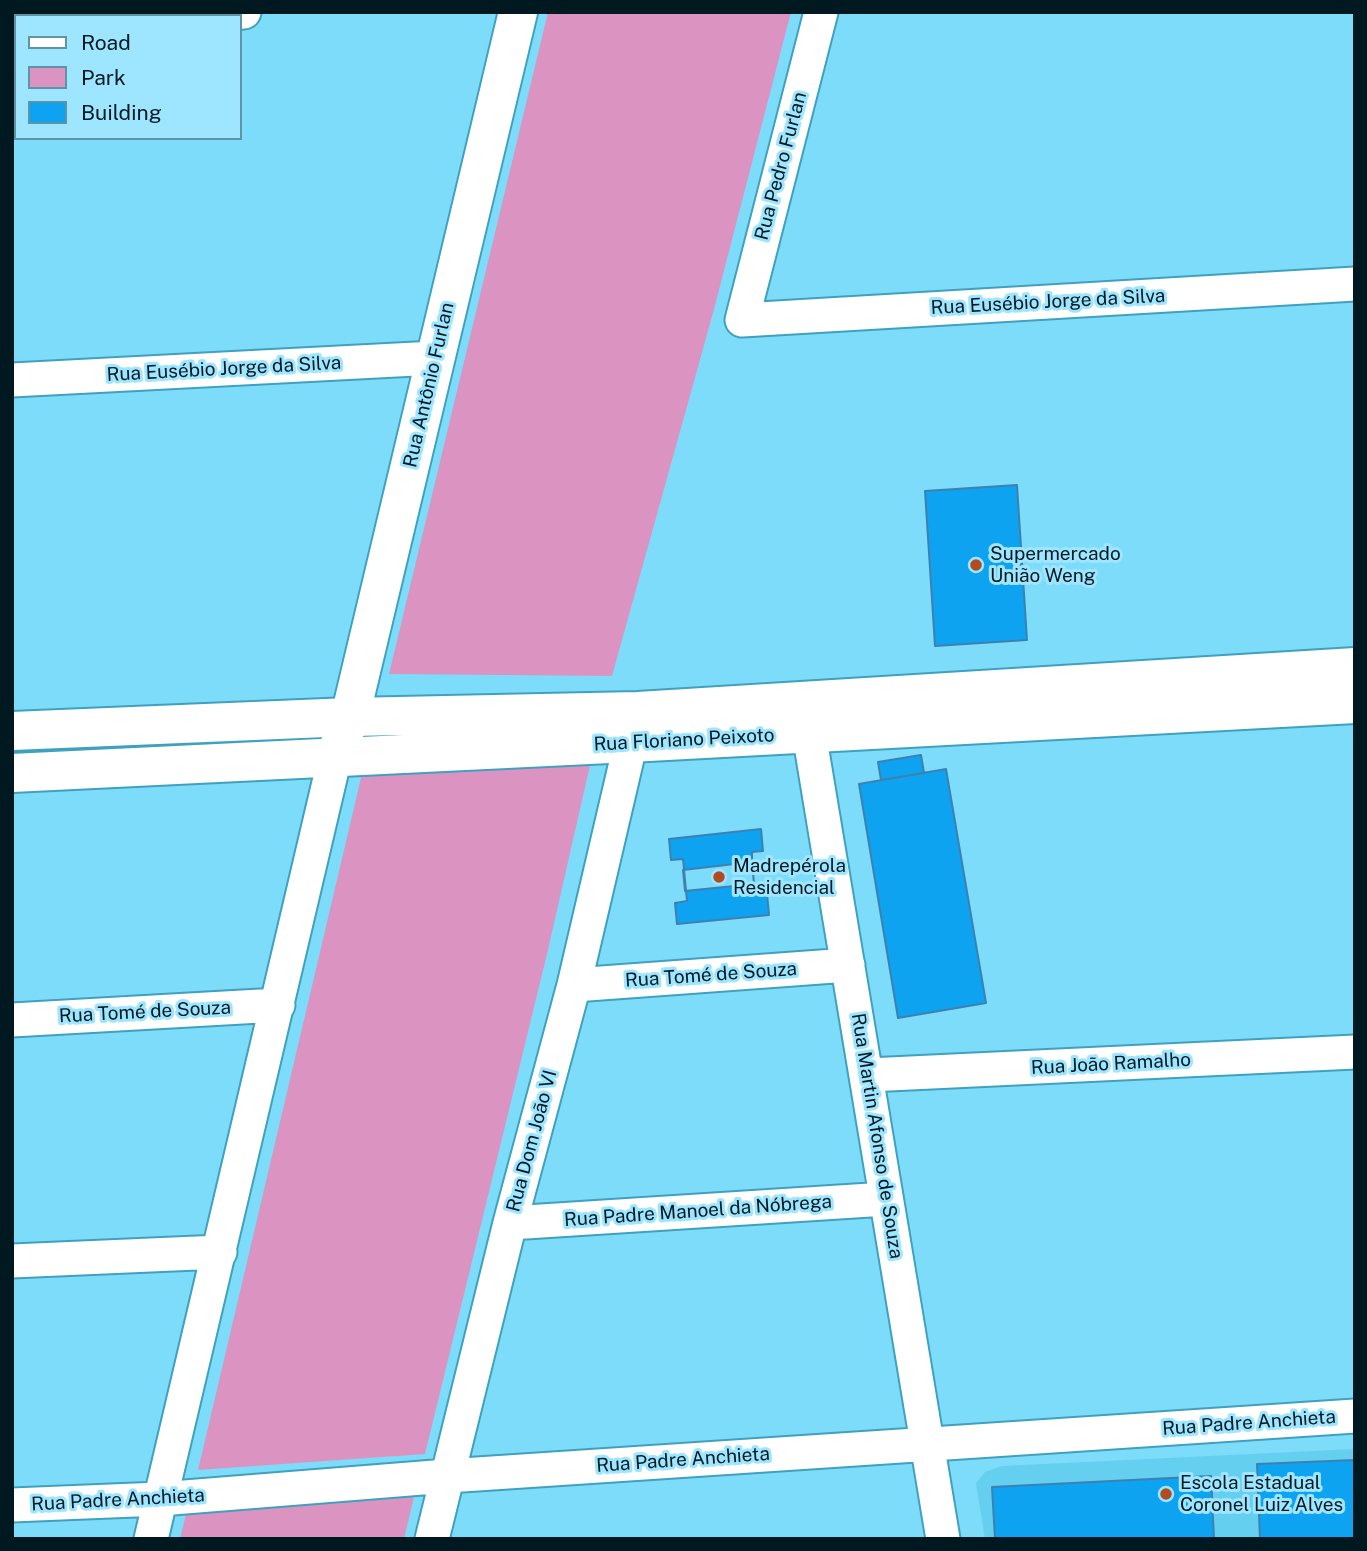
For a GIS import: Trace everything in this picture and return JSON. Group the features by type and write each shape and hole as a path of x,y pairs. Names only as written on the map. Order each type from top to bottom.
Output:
{"main road":[{"name":"Rua Antônio Furlan","path":"335,757 350,717 518,12"},
{"name":"Rua Floriano Peixoto","path":"808,717 1355,667"},
{"name":"Rua Floriano Peixoto","path":"12,774 335,757 634,727 808,717 1355,704"},
{"name":"Rua Floriano Peixoto","path":"12,731 350,717 634,727"}],"street":[{"path":"212,14 244,12"},
{"name":"Rua Pedro Furlan","path":"742,320 821,12"},
{"name":"Rua Eusébio Jorge da Silva","path":"742,320 1355,284"},
{"name":"Rua Eusébio Jorge da Silva","path":"12,380 435,358"},
{"name":"Rua Martin Afonso de Souza","path":"808,717 943,1539"},
{"name":"Rua Dom João VI","path":"432,1539 510,1223 574,985 634,727"},
{"path":"151,1539 335,757"},
{"name":"Rua Tomé de Souza","path":"574,985 848,965"},
{"name":"Rua Tomé de Souza","path":"12,1020 278,1005"},
{"name":"Rua João Ramalho","path":"868,1075 1355,1052"},
{"name":"Rua Padre Manoel da Nóbrega","path":"510,1223 886,1199"},
{"path":"12,1261 220,1252"},
{"name":"Rua Padre Anchieta","path":"12,1506 160,1499 447,1476 1355,1416"}],"shaded area":[{"name":"Escola Estadual Coronel Luiz Alves","path":"1355,1449 1355,1539 985,1539 976,1483 985,1472 1002,1466"}],"green space":[{"path":"548,12 791,12 713,313 612,676 389,674"},
{"path":"591,761 547,954 425,1454 198,1470 364,765"},
{"path":"414,1497 404,1539 180,1539 186,1514"}],"building":[{"name":"Supermercado União Weng","path":"1017,485 1027,640 935,646 925,491"},
{"path":"921,755 924,773 881,780 878,762"},
{"path":"946,769 986,1003 898,1018 859,784"},
{"name":"Madrepérola Residencial","path":"761,829 763,851 752,852 752,862 755,894 767,893 769,915 677,924 675,903 687,901 683,859 671,860 669,839"},
{"path":"752,862 754,884 685,891 683,870"},
{"path":"1355,1460 1355,1539 1260,1539 1257,1464"},
{"path":"1211,1476 1214,1539 995,1539 992,1487"}],"place":[{"name":"Supermercado União Weng","path":"976,565"},
{"name":"Madrepérola Residencial","path":"719,877"},
{"name":"Escola Estadual Coronel Luiz Alves","path":"1166,1494"}]}
